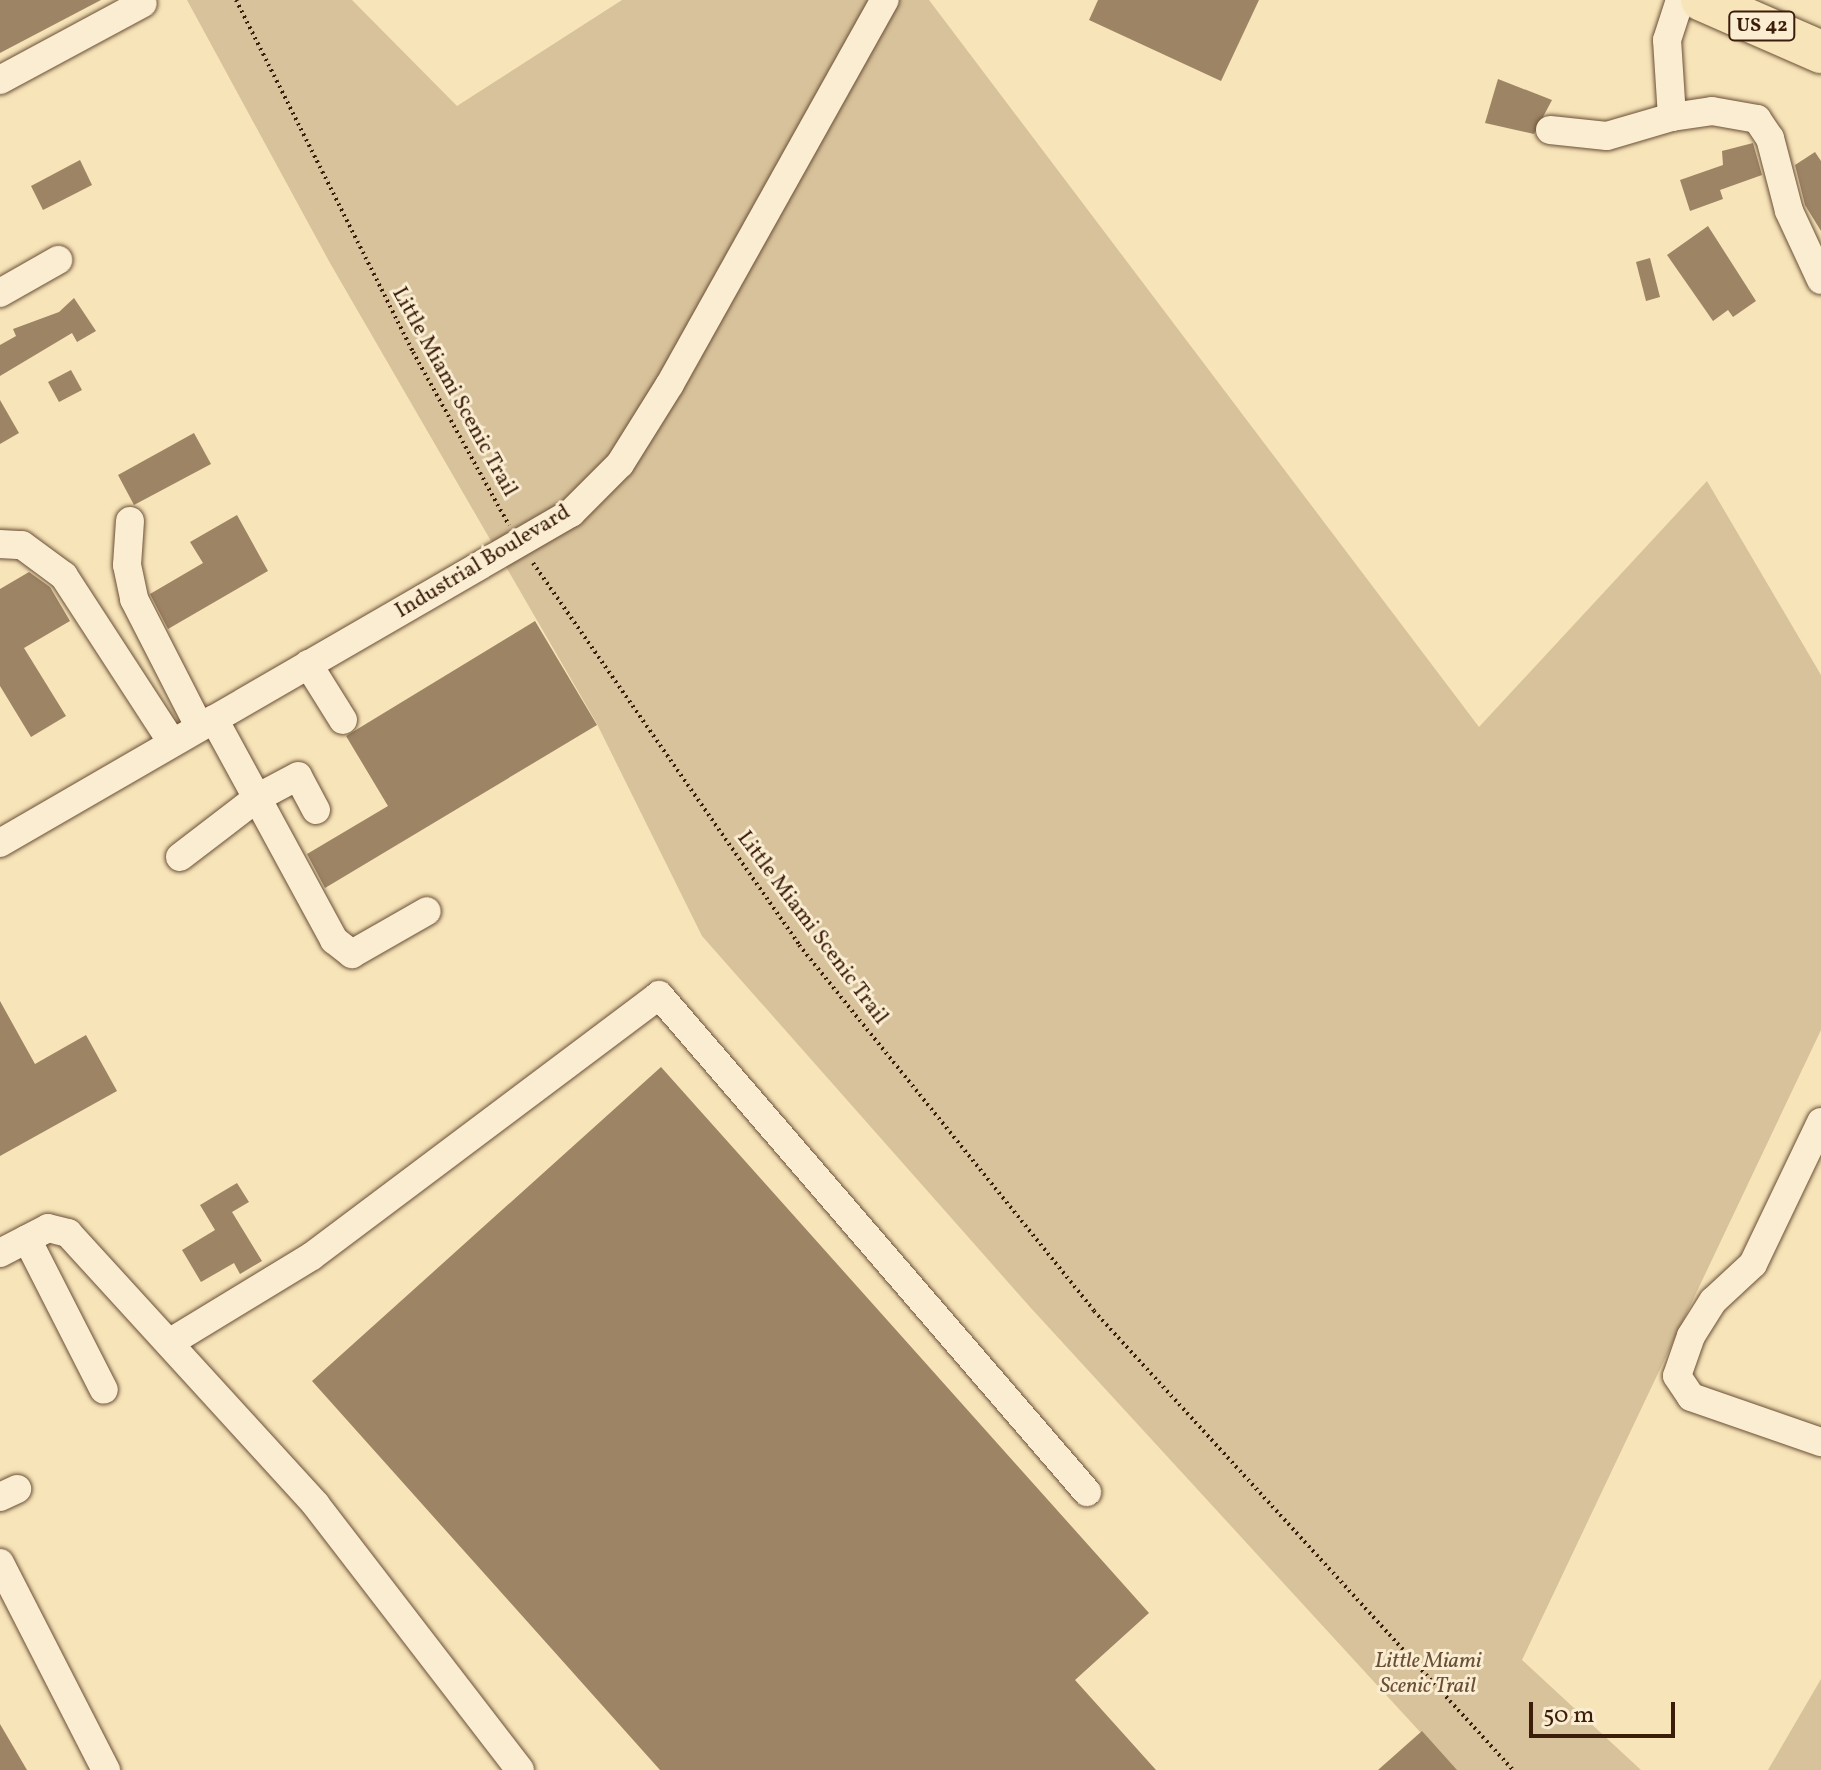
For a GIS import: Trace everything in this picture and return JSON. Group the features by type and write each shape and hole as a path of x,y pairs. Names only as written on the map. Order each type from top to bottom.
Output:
{"highway":[{"name":"US 42","path":"1702,0 1819,47"}],"street":[{"name":"Industrial Boulevard","path":"0,842 571,513 620,464 885,0"},
{"path":"1672,117 1667,40 1680,0"},
{"path":"0,80 143,3"},
{"path":"1550,130 1607,136 1672,117 1712,111 1757,119 1770,138 1789,211 1821,280"},
{"path":"0,293 58,260"},
{"path":"130,521 127,565 134,599 207,723 257,798 334,940 352,954 427,911"},
{"path":"0,544 22,545 64,576 172,742"},
{"path":"308,664 343,720"},
{"path":"180,857 257,798 298,776 316,810"},
{"path":"169,1343 312,1256 659,995 1087,1492"},
{"path":"1821,1122 1753,1264 1713,1301 1691,1336 1677,1376 1691,1397 1821,1442"},
{"path":"0,1253 48,1228 68,1233 316,1505 520,1770"},
{"path":"27,1239 104,1390"},
{"path":"0,1563 106,1770"}],"path":[{"name":"Little Miami Scenic Trail","path":"236,0 413,352 519,543 799,945 1094,1311 1513,1770"}],"green space":[{"path":"187,0 352,0 457,106 622,0 929,0 1479,727 1707,481 1821,675 1821,1030 1522,1660 1641,1770 1455,1770 1030,1307 702,936 597,724 330,263"},
{"path":"1821,1679 1821,1770 1768,1770"}],"building":[{"path":"0,0 101,0 0,53"},
{"path":"1098,0 1259,0 1221,81 1089,20"},
{"path":"1498,79 1552,100 1534,134 1485,123"},
{"path":"1753,143 1762,175 1720,190 1723,199 1690,211 1680,180 1723,165 1722,151"},
{"path":"1815,152 1821,161 1821,231 1805,205 1795,165"},
{"path":"80,160 92,185 43,210 31,186"},
{"path":"1708,226 1756,301 1733,317 1728,310 1713,321 1667,255"},
{"path":"1650,258 1660,297 1646,301 1636,262"},
{"path":"74,298 96,331 77,342 72,333 0,376 0,345 16,336 13,329 59,312"},
{"path":"71,370 82,390 59,402 48,382"},
{"path":"0,400 19,433 0,444"},
{"path":"194,433 211,464 134,505 118,475"},
{"path":"237,515 268,571 168,629 150,594 203,563 190,542"},
{"path":"29,572 50,587 70,621 24,648 66,716 31,737 0,686 0,589"},
{"path":"535,621 597,725 325,888 307,854 388,806 346,736"},
{"path":"0,1001 35,1064 86,1035 117,1091 0,1156"},
{"path":"661,1067 1149,1613 1075,1680 1156,1770 660,1770 312,1381"},
{"path":"237,1183 249,1202 232,1212 262,1261 240,1274 234,1263 201,1282 182,1250 215,1230 200,1205"},
{"path":"0,1724 27,1770 0,1770"},
{"path":"1422,1731 1457,1770 1378,1770"}]}
